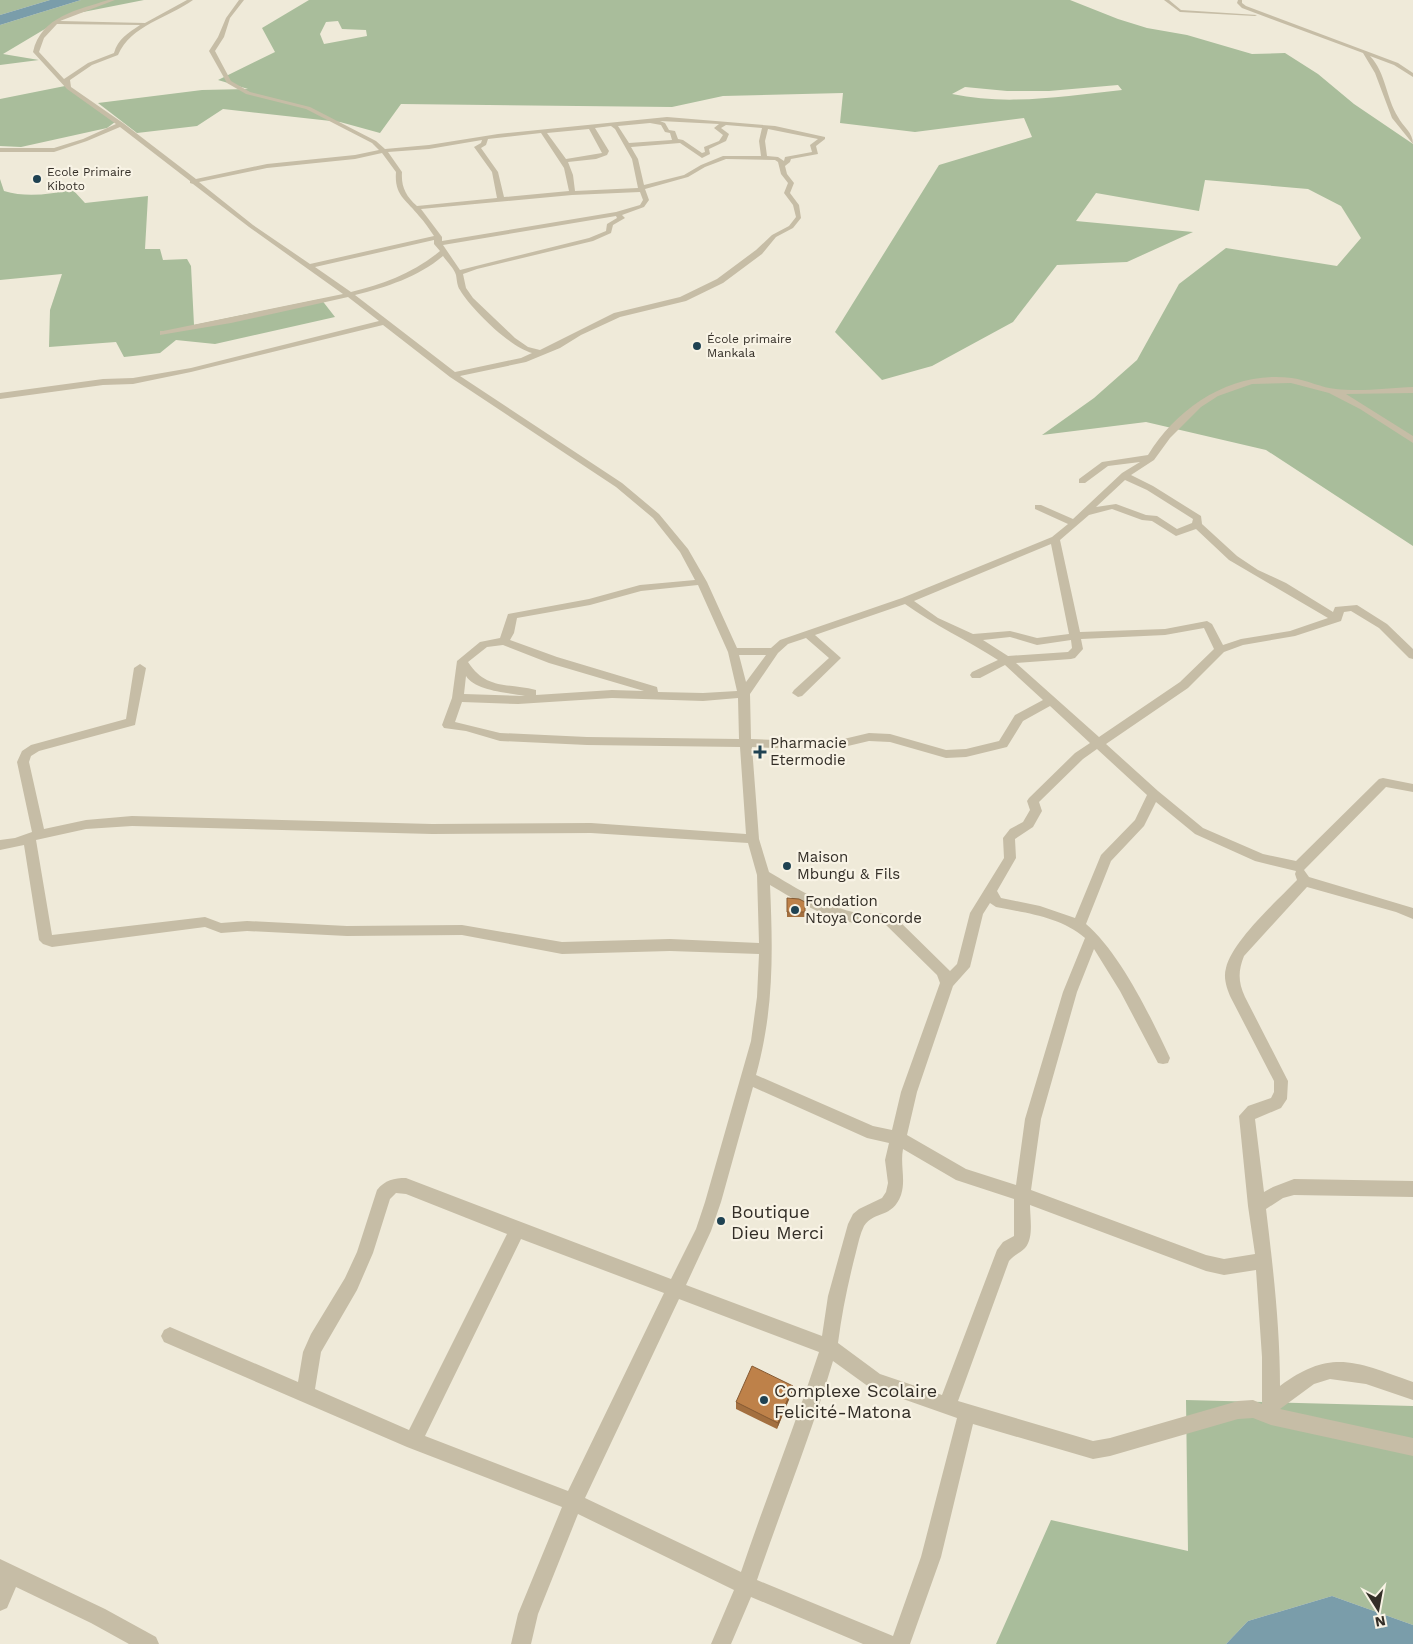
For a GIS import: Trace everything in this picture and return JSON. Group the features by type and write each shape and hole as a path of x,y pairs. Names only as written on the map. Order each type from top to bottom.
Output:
{"street":[{"path":"113,0 65,15 55,22 37,46 36,52 69,88 121,124 192,182 350,295 453,375 619,485 656,516 684,551 702,582 733,652 744,694 744,732 753,839 763,875 766,949 762,1018 713,1202 703,1231 573,1502 528,1614 521,1644"},
{"path":"69,88 67,79 90,64 116,54 119,45 128,35 168,11 191,0"},
{"path":"242,0 228,18 221,37 212,51 229,82 248,93 308,108 374,142 384,151 399,172 398,184 406,199 421,213 443,252 459,273 462,288 470,300 512,340 525,348 541,353"},
{"path":"1166,0 1180,11 1252,14 1279,19"},
{"path":"1240,0 1239,3 1244,7 1396,64 1406,69 1413,76"},
{"path":"55,22 120,25 148,24"},
{"path":"1361,52 1373,63 1394,116 1402,128 1410,135 1413,142"},
{"path":"192,182 267,166 355,157 384,151 429,147 485,138 651,121 681,119 725,123 765,127 823,138 812,145 816,153 787,158 788,161 781,167"},
{"path":"651,121 663,124 667,131 673,132 675,142"},
{"path":"702,156 708,153 706,148 726,139 726,134 717,128 725,123"},
{"path":"0,150 54,150 86,140 121,124"},
{"path":"309,266 438,241 617,214 642,206 646,200 635,159 617,128 613,125"},
{"path":"564,161 605,154 606,151 591,127"},
{"path":"764,158 762,141 765,127"},
{"path":"543,132 564,161 573,178 572,193"},
{"path":"485,138 484,144 477,147 495,172 501,199"},
{"path":"627,145 684,142 694,152 702,156"},
{"path":"702,156 703,166"},
{"path":"414,208 572,193 642,189 686,176 703,166 729,157 776,158 781,161 781,167 790,183 787,192 796,205 798,217 791,227 774,236 759,252 720,282 683,299 617,316 523,360 453,375"},
{"path":"459,273 475,267 591,240 609,232 610,224 622,218 617,214"},
{"path":"163,333 226,323 350,295 413,273 429,265 443,252"},
{"path":"0,396 103,382 133,381 192,370 384,322"},
{"path":"744,694 774,651 784,642 906,600 1055,539 1075,524 1125,476 1150,458 1191,412 1206,399 1234,385 1256,380 1278,379 1304,382 1334,392 1413,440"},
{"path":"1334,392 1413,390"},
{"path":"1082,481 1105,464 1150,458"},
{"path":"1125,476 1150,488 1198,518 1198,525 1233,558 1247,568 1282,585 1337,619"},
{"path":"1086,513 1114,506 1145,518 1154,518 1176,533 1198,525"},
{"path":"1038,507 1075,524"},
{"path":"976,675 1006,660 1071,655 1078,649 1055,539"},
{"path":"504,642 509,632 512,616 590,602 640,588 702,582"},
{"path":"906,600 934,620 972,638 1006,660 1154,794 1205,834 1301,874 1413,914"},
{"path":"1337,619 1339,609 1353,607 1383,626 1413,655"},
{"path":"721,1644 746,1585 830,1347 836,1296 854,1230 859,1220 865,1214 878,1210 888,1203 892,1194 896,1183 893,1160 909,1092 947,984 963,967 977,913 1010,858 1011,835 1028,824 1036,811 1033,801 1079,756 1184,686 1220,650 1240,642 1291,634 1337,619"},
{"path":"972,638 1010,634 1037,642 1076,636 1166,632 1207,624 1220,650"},
{"path":"798,693 836,658 807,634"},
{"path":"667,695 553,660 504,642 484,644 462,660 458,698 448,725 466,726 500,737 587,741 831,746 869,737 890,738 946,754 966,753 1002,744 1019,718 1052,701"},
{"path":"733,652 774,651"},
{"path":"462,660 472,678 490,686 523,693 573,696"},
{"path":"140,668 131,722 35,748 26,754 24,762 44,936 48,940 205,922 221,928 247,926 347,931 462,930 562,948 670,945 766,949"},
{"path":"458,698 489,700 612,694 703,697 744,694"},
{"path":"1271,1409 1271,1357 1264,1261 1256,1206 1247,1116 1251,1112 1272,1106 1280,1100 1282,1093 1281,1081 1238,998 1233,986 1232,969 1238,953 1301,874 1383,782 1413,788"},
{"path":"1079,925 1106,858 1140,823 1154,794"},
{"path":"0,845 13,845 78,825 132,821 432,829 591,828 753,839"},
{"path":"763,875 815,904 859,918 882,916 888,919 943,972 947,984"},
{"path":"990,889 996,902 1079,925 1092,937 1108,959 1164,1058"},
{"path":"947,1406 1003,1256 1009,1248 1018,1244 1022,1238 1022,1194 1033,1119 1070,992 1092,937"},
{"path":"747,1078 872,1133 898,1138 962,1175 1022,1194 1216,1266 1224,1267 1264,1261"},
{"path":"305,1394 312,1352 317,1340 350,1284 365,1253 383,1194 387,1188 394,1185 406,1186 517,1230 830,1347 875,1381 967,1413 1093,1450 1168,1431 1238,1410 1254,1409 1271,1409 1413,1447"},
{"path":"1256,1206 1279,1192 1294,1187 1413,1189"},
{"path":"413,1442 517,1230"},
{"path":"170,1336 413,1442 573,1502 746,1585 887,1644"},
{"path":"1271,1409 1320,1371 1350,1371 1413,1391"},
{"path":"900,1644 931,1557 967,1413"},
{"path":"0,1600 6,1572 98,1616 150,1644"}],"green space":[{"path":"0,0 50,0 0,15"},
{"path":"81,0 144,0 73,14 3,54 39,60 0,65 0,25"},
{"path":"309,0 1070,0 1147,28 1187,35 1252,54 1285,53 1318,74 1354,104 1413,144 1413,546 1266,450 1146,422 1042,435 1094,398 1137,360 1179,284 1226,248 1337,266 1361,238 1341,206 1308,189 1205,180 1199,211 1096,193 1076,221 1193,232 1127,262 1057,265 1013,322 932,366 882,380 835,332 939,165 1032,137 1024,118 915,132 840,123 843,93 723,96 672,107 401,104 380,133 340,122 223,109 197,126 137,133 98,103 202,90 248,89 218,80 275,52 262,28","holes":["338,21 342,29 366,30 367,36 324,44 320,34 326,22","1118,85 1122,90 1037,99 973,98 952,94 965,87 1007,91 1049,91"]},
{"path":"65,86 115,122 107,128 21,147 0,146 0,99"},
{"path":"0,179 4,191 30,195 73,190 85,203 148,196 145,249 160,249 163,260 187,259 191,266 194,325 321,299 335,317 215,344 176,340 160,353 124,357 116,342 49,347 50,310 62,274 0,280"},
{"path":"1186,1400 1413,1406 1413,1625 1332,1596 1248,1621 1226,1644 996,1644 1051,1520 1188,1551"}],"water":[{"path":"50,0 81,0 0,25 0,15"},
{"path":"1332,1596 1413,1625 1413,1644 1226,1644 1248,1621"}],"building":[{"name":"Fondation Ntoya Concorde","path":"787,898 799,899 805,902 805,912 787,912"},
{"name":"Complexe Scolaire Felicité-Matona","path":"752,1366 793,1386 778,1423 736,1402"}],"place":[{"name":"Ecole Primaire Kiboto","path":"37,179"},
{"name":"École primaire Mankala","path":"697,346"},
{"name":"Pharmacie Etermodie","path":"760,752"},
{"name":"Maison Mbungu & Fils","path":"787,866"},
{"name":"Fondation Ntoya Concorde","path":"795,910"},
{"name":"Boutique Dieu Merci","path":"721,1221"},
{"name":"Complexe Scolaire Felicité-Matona","path":"764,1400"}]}
